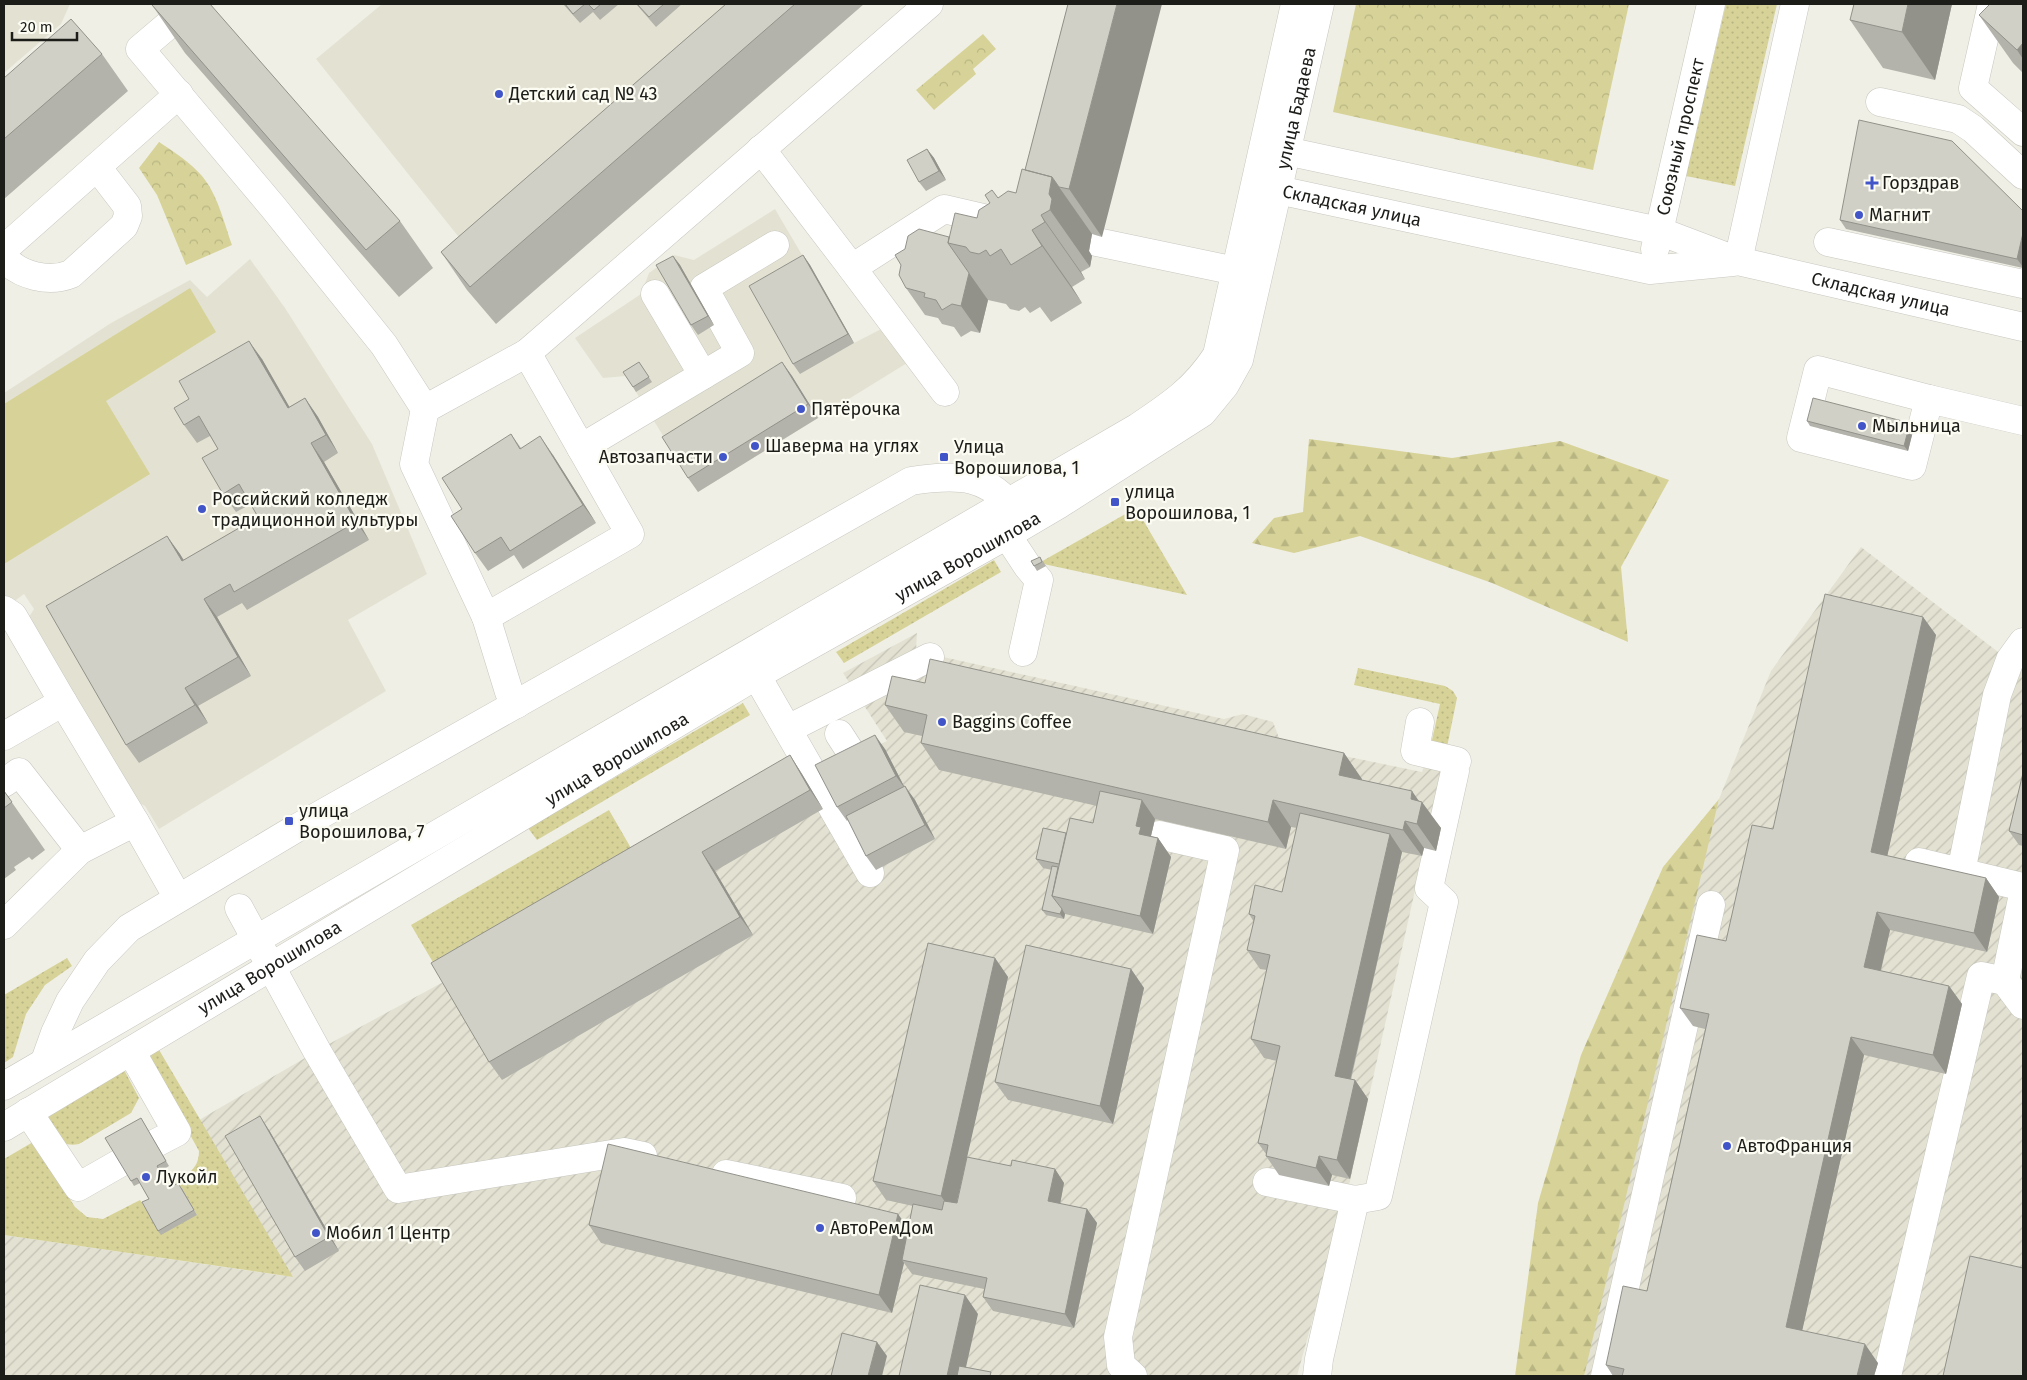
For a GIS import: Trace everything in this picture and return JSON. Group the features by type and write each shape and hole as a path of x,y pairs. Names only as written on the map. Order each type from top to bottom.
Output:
{"street":[{"path":"193,4 140,49 384,345 425,409 414,464 486,617 509,692 517,704"},
{"name":"улица Бадаева","path":"1216,378 1217,355 1295,4"},
{"name":"улица Бадаева","path":"1216,378 1238,360 1320,4"},
{"name":"Союзный проспект","path":"1650,270 1712,4"},
{"path":"1738,261 1795,4"},
{"path":"1958,118 1973,88 1992,4"},
{"path":"425,409 527,353 924,5"},
{"path":"1973,88 2023,132"},
{"path":"4,249 179,94"},
{"path":"1880,102 1958,118 1974,130 2023,175"},
{"path":"761,149 945,392"},
{"name":"Складская улица","path":"1738,261 1650,270 1278,190 1258,172 1286,151 1659,231 1738,261 2018,330"},
{"path":"4,258 18,271 30,275 62,278 71,274 124,226 128,216 127,206 97,166"},
{"path":"852,268 944,209 1030,221"},
{"path":"1092,241 1236,271"},
{"path":"1828,242 2023,284"},
{"path":"581,448 740,353 704,288 775,245"},
{"path":"655,294 703,375"},
{"path":"486,617 630,534 527,353"},
{"path":"1929,398 1912,466 1801,438 1818,370 2023,421"},
{"name":"улица Ворошилова","path":"4,1127 271,966 1001,507 1138,427 1185,395 1216,378"},
{"name":"улица Ворошилова","path":"4,1086 256,939 751,665 1016,531 1202,413 1216,378"},
{"path":"46,1062 55,1033 70,1002 97,961 129,928 295,829 911,481 944,476 972,480 996,490 1001,507 1016,531 1028,567 1040,580 1023,652"},
{"path":"4,610 13,616 178,898"},
{"path":"1961,872 1997,695 2010,660 2023,642"},
{"path":"788,729 930,657"},
{"path":"751,665 870,873"},
{"path":"4,736 63,702"},
{"path":"1267,1182 1355,1200 1378,1196 1444,902 1429,888 1456,766 1415,751 1420,722"},
{"path":"813,774 853,742"},
{"path":"4,783 19,772 80,850"},
{"path":"4,925 80,850 135,822"},
{"path":"1132,1376 1121,1365 1118,1337 1225,850 1159,835"},
{"path":"1919,862 2023,887"},
{"path":"2005,981 2023,894"},
{"path":"1604,1376 1711,905"},
{"path":"239,908 284,992 398,1189 624,1152 671,1162"},
{"path":"1887,1376 1981,976 2005,981 2023,1005"},
{"path":"131,1051 177,1132 156,1143"},
{"path":"28,1112 78,1187 120,1163"},
{"path":"700,1168 842,1198"},
{"path":"1317,1376 1319,1359 1355,1200"}],"shaded area":[{"path":"4,4 70,4 61,24 4,73"},
{"name":"Детский сад № 43","path":"382,4 757,4 466,246 316,59"},
{"path":"775,209 854,343 889,325 912,360 698,492 626,376 603,378 575,338 641,294 649,273 674,255 694,260"},
{"name":"Российский колледж традиционной культуры","path":"250,259 285,308 372,444 427,574 348,620 386,691 159,829 145,806 130,798 29,617 34,609 24,594 16,600 4,599 4,393 111,323 190,280 207,297"},
{"path":"1861,547 2023,671 2023,1376 1574,1376 1719,799 1771,671"},
{"path":"917,633 916,651 1224,719 1243,714 1273,722 1281,743 1422,772 1430,749 1446,752 1346,1199 1297,1376 4,1376 4,1235 292,1277 199,1120 329,1044 887,741 843,673"}],"green space":[{"path":"1356,4 1629,4 1593,170 1333,112"},
{"path":"1726,4 1777,4 1735,186 1686,176"},
{"path":"983,34 996,49 973,69 976,74 934,110 916,90"},
{"path":"159,142 192,166 208,184 220,209 232,245 186,265 157,195 139,168"},
{"path":"190,288 216,332 106,401 150,474 4,564 4,404"},
{"path":"1309,439 1452,458 1560,441 1669,480 1621,567 1628,642 1492,583 1360,536 1294,553 1252,543 1274,518 1303,512"},
{"path":"1136,508 1187,595 1039,563"},
{"path":"994,560 1001,572 844,663 836,652"},
{"path":"1358,668 1445,686 1453,691 1457,698 1446,752 1430,749 1440,704 1354,685"},
{"path":"743,703 750,715 537,840 528,828"},
{"path":"1719,799 1584,1376 1515,1376 1538,1203 1581,1055 1663,867"},
{"path":"609,810 639,862 444,981 411,925"},
{"path":"67,958 72,966 45,985 26,1014 13,1057 4,1063 4,995"},
{"path":"155,1043 293,1277 4,1235 4,1159 33,1142 75,1207 87,1217 103,1219 140,1200 145,1207 197,1215 182,1188 173,1193 168,1183 190,1172 196,1164 199,1151 147,1057"},
{"path":"122,1066 139,1098 131,1113 79,1144 67,1144 58,1139 46,1119 47,1111"}],"building":[{"path":"210,4 400,221 366,250 152,5"},
{"path":"565,4 585,4 573,14"},
{"path":"588,4 601,4 594,10"},
{"path":"637,4 664,4 649,17"},
{"path":"726,4 795,4 470,287 441,252"},
{"path":"1068,4 1117,4 1069,189 1059,187 1052,177 1025,170"},
{"path":"1854,4 1908,4 1902,32 1850,20"},
{"path":"1990,4 2023,4 2023,43 2017,50 1979,15"},
{"path":"71,19 102,54 4,139 4,78"},
{"path":"1859,120 1952,141 2023,211 2023,233 2017,259 1840,220"},
{"path":"927,149 939,171 919,182 907,160"},
{"path":"1022,169 1052,177 1049,194 1052,199 1050,210 1041,215 1045,222 1032,230 1042,246 1011,265 1001,249 990,256 986,250 979,254 970,252 966,247 948,243 955,213 977,218 979,210 990,203 985,195 992,190 998,198 1008,191 1016,193"},
{"path":"919,229 949,237 948,243 969,273 961,306 952,304 942,310 936,300 924,297 925,293 906,288 899,275 901,265 895,255 905,249 908,236"},
{"path":"803,255 848,334 793,364 749,286"},
{"path":"673,256 708,316 691,325 656,265"},
{"path":"249,341 288,408 305,398 326,435 311,443 356,522 234,592 230,584 204,599 238,657 185,688 195,705 126,745 46,606 167,536 182,561 258,517 239,484 223,494 202,458 218,449 199,416 184,425 174,408 189,399 179,381"},
{"path":"639,362 649,377 633,387 623,372"},
{"path":"782,362 808,404 688,478 662,437"},
{"name":"Мыльница","path":"1813,398 1910,423 1904,446 1807,421"},
{"path":"511,434 520,449 540,436 583,505 510,551 501,537 475,553 451,516 462,509 442,478"},
{"path":"1040,557 1042,562 1034,566 1031,561"},
{"path":"1825,594 1923,617 1871,852 1986,878 1974,933 1877,912 1864,967 1949,986 1933,1055 1851,1037 1786,1327 1865,1344 1857,1376 1622,1376 1624,1369 1606,1365 1623,1286 1647,1291 1709,1014 1680,1008 1697,935 1726,941 1752,825 1773,829"},
{"path":"930,659 1344,753 1339,775 1412,791 1411,799 1422,802 1417,824 1405,821 1403,830 1273,800 1268,822 921,743 927,715 885,705 892,676 925,683"},
{"path":"875,735 896,776 837,807 815,765"},
{"path":"790,755 810,790 702,852 740,917 489,1062 431,963"},
{"path":"2023,773 2023,835 2009,831"},
{"path":"905,786 925,825 866,856 846,816"},
{"path":"4,791 12,802 4,808"},
{"path":"1100,791 1142,800 1136,826 1141,827 1139,834 1158,838 1140,916 1052,896 1070,818 1093,823"},
{"path":"1300,813 1390,834 1335,1076 1355,1080 1337,1160 1319,1156 1316,1168 1266,1156 1268,1145 1258,1143 1280,1046 1251,1039 1270,955 1247,950 1255,916 1249,914 1255,885 1282,892"},
{"path":"1043,828 1066,833 1059,864 1036,859"},
{"path":"1052,866 1058,867 1052,896 1062,909 1060,914 1042,910"},
{"path":"928,943 995,958 941,1196 873,1181"},
{"path":"1026,945 1131,969 1100,1106 995,1082"},
{"path":"260,1116 329,1237 295,1257 225,1136"},
{"name":"Лукойл","path":"141,1118 166,1161 157,1166 170,1188 178,1183 194,1210 158,1231 142,1202 149,1199 137,1178 131,1181 105,1138"},
{"path":"608,1144 898,1214 879,1295 589,1225"},
{"path":"967,1157 1011,1166 1012,1160 1055,1169 1048,1201 1087,1209 1065,1314 983,1297 987,1278 902,1260 913,1204 942,1210 944,1201 957,1203"},
{"path":"1970,1256 2023,1268 2023,1376 1943,1376"},
{"path":"920,1285 965,1295 947,1376 899,1376"},
{"path":"842,1333 877,1342 868,1376 831,1376"},
{"path":"959,1366 991,1372 990,1376 957,1376"}],"place":[{"name":"Детский сад № 43","path":"499,94"},
{"name":"Горздрав","path":"1872,183"},
{"name":"Магнит","path":"1859,215"},
{"name":"Пятёрочка","path":"801,409"},
{"name":"Мыльница","path":"1862,426"},
{"name":"Шаверма на углях","path":"755,446"},
{"name":"Автозапчасти","path":"723,457"},
{"name":"Улица Ворошилова, 1","path":"944,457"},
{"name":"улица Ворошилова, 1","path":"1115,502"},
{"name":"Российский колледж традиционной культуры","path":"202,509"},
{"name":"Baggins Coffee","path":"942,722"},
{"name":"улица Ворошилова, 7","path":"289,821"},
{"name":"АвтоФранция","path":"1727,1146"},
{"name":"Лукойл","path":"146,1177"},
{"name":"АвтоРемДом","path":"820,1228"},
{"name":"Мобил 1 Центр","path":"316,1233"}]}
